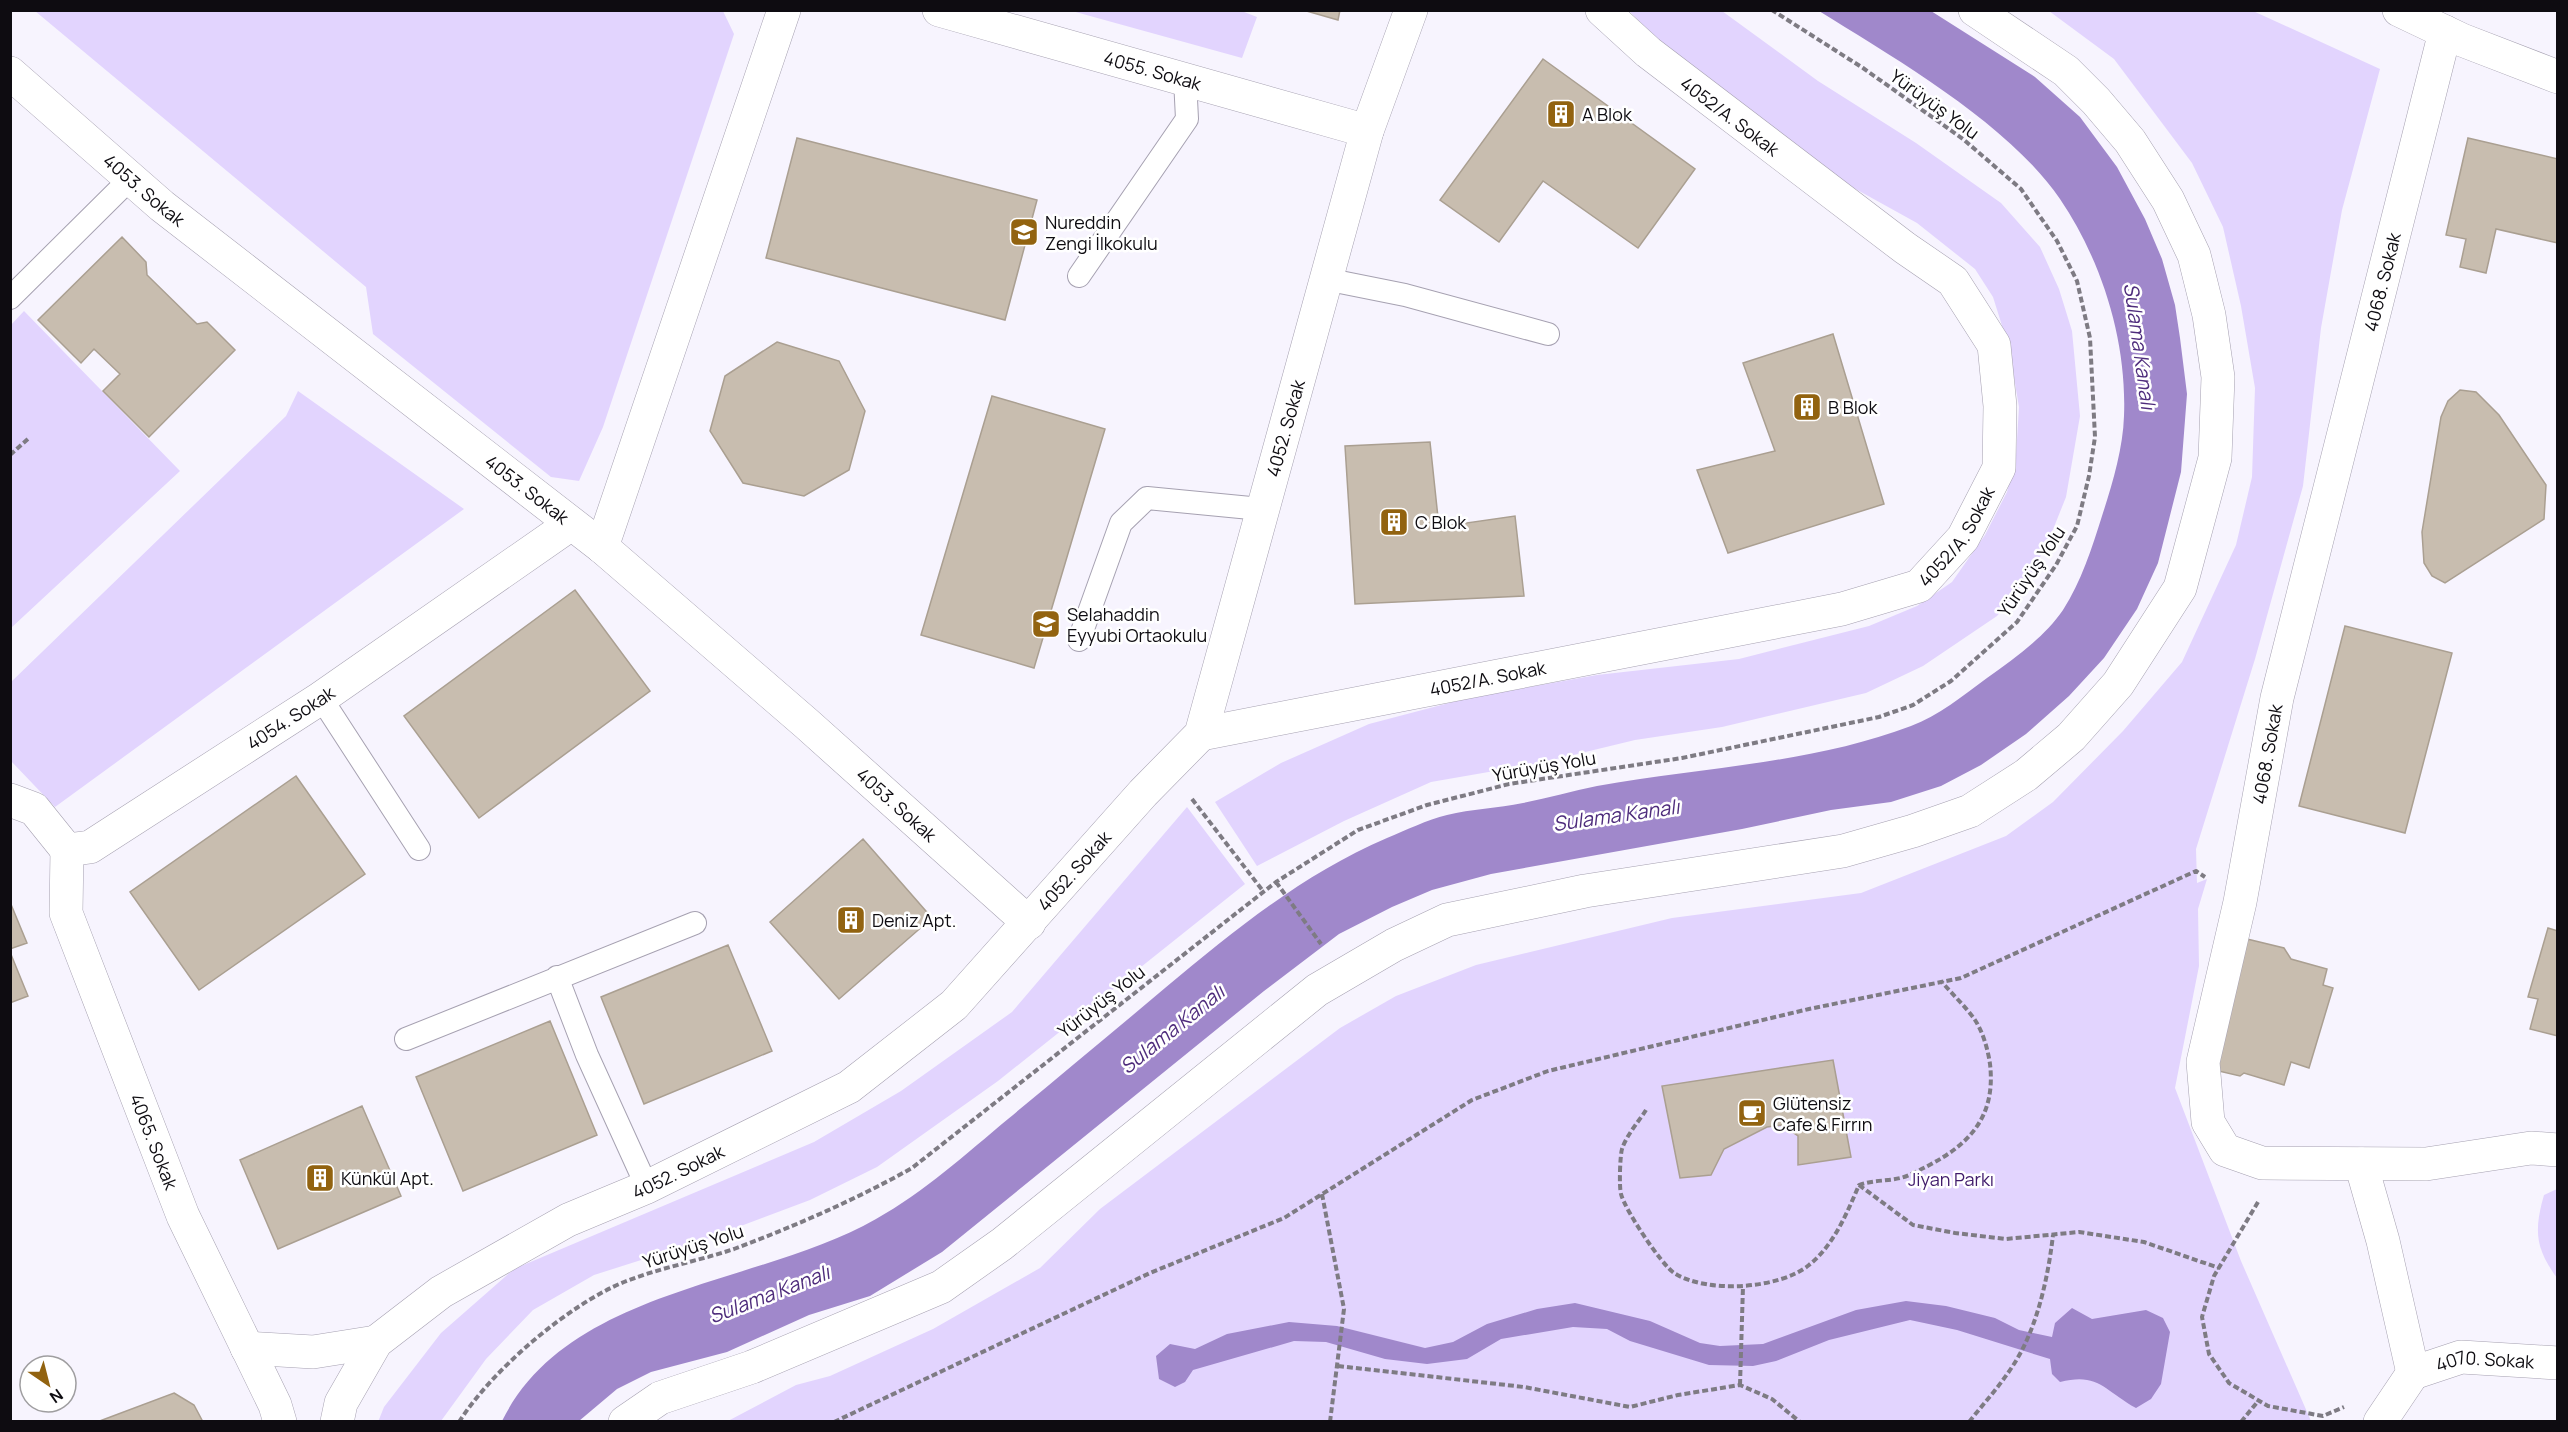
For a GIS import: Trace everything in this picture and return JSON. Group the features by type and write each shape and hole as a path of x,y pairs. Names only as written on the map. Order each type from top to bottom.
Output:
{"street":[{"path":"602,547 784,10"},
{"name":"4055. Sokak","path":"939,10 1367,131"},
{"name":"4052. Sokak","path":"336,1422 341,1403 376,1342 450,1287 568,1220 647,1187 849,1088 954,1005 1168,767 1201,734 1261,509 1367,131 1411,10"},
{"name":"4052/A. Sokak","path":"1201,734 1842,609 1919,586 1964,538 1999,468 2000,406 1994,345 1953,281 1905,249 1657,60 1602,10"},
{"path":"625,1422 660,1398 752,1367 941,1287 1002,1244 1317,990 1394,945 1447,920 1585,891 1843,851 1913,831 1970,810 2026,775 2071,737 2118,684 2180,588 2215,458 2216,367 2209,315 2194,255 2168,200 2130,141 2096,101 2066,71 1975,10"},
{"path":"2399,10 2445,32 2558,77"},
{"name":"4068. Sokak","path":"2445,32 2277,698 2240,902 2203,1062 2208,1122 2225,1150 2262,1163 2426,1164 2531,1148 2558,1150"},
{"name":"4053. Sokak","path":"10,73 162,206 602,547 798,716 1029,923"},
{"name":"4054. Sokak","path":"68,850 90,847 321,698 572,524"},
{"path":"10,800 34,809 68,850"},
{"name":"4065. Sokak","path":"68,850 66,913 183,1216 280,1422"},
{"path":"2361,1164 2384,1241 2413,1373 2380,1422"},
{"path":"247,1348 313,1352 376,1342"},
{"name":"4070. Sokak","path":"2413,1373 2461,1358 2558,1363"}],"lane":[{"path":"1079,276 1187,119 1185,79"},
{"path":"10,298 131,178"},
{"path":"1325,279 1405,295 1548,334"},
{"path":"1079,640 1121,523 1147,498 1261,509"},
{"path":"321,698 419,849"},
{"path":"406,1039 695,923"},
{"path":"557,977 587,1055 647,1187"}],"path":[{"name":"Yürüyüş Yolu","path":"459,1422 468,1408 527,1346 578,1306 625,1282 733,1249 816,1216 858,1198 912,1168 1263,891 1358,831 1427,805 1509,784 1682,758 1879,717 1913,705 1951,681 2017,622 2056,565 2077,526 2096,438 2090,338 2077,281 2057,241 2020,189 1963,139 1863,68 1772,10"},
{"path":"10,455 29,438"},
{"path":"1168,767 1263,891"},
{"path":"834,1422 1150,1273 1284,1218 1472,1100 1548,1071 1809,1009 1961,978 2196,871 2240,902"},
{"path":"1276,882 1326,952"},
{"path":"1646,1110 1622,1149 1621,1194 1648,1244 1674,1273 1706,1284 1743,1286 1787,1279 1809,1265 1827,1246 1847,1213 1859,1185 1870,1180 1906,1177 1945,1157 1969,1139 1988,1108 1992,1084 1988,1052 1977,1022 1941,982"},
{"path":"2281,1163 2219,1268 2202,1317 2209,1354 2229,1383 2268,1406 2323,1416 2353,1402"},
{"path":"1859,1185 1912,1225 2006,1239 2079,1232 2144,1242 2219,1268"},
{"path":"1322,1194 1344,1309 1330,1422"},
{"path":"1969,1422 1991,1397 2014,1364 2034,1318 2048,1277 2053,1235"},
{"path":"1740,1385 1743,1286"},
{"path":"1338,1366 1524,1387 1630,1407 1678,1395 1740,1385 1772,1399 1800,1422"},
{"path":"2241,1422 2259,1400"}],"green space":[{"path":"1239,10 1257,17 1242,58 1072,11"},
{"path":"35,11 723,11 734,34 603,427 579,481 551,477 373,334 366,287"},
{"path":"1629,11 1722,11 1818,81 1916,143 2001,203 2040,247 2059,289 2072,331 2080,416 2066,497 2050,537 2030,577 1997,616 1923,666 1866,693 1722,727 1635,740 1540,763 1431,782 1344,821 1257,866 1215,802 1281,763 1369,724 1468,698 1597,675 1739,659 1869,626 1917,606 1952,582 1985,535 2007,492 2016,456 2019,407 2009,348 1993,297 1975,269 1917,223 1805,161 1684,65"},
{"name":"Jiyan Parkı","path":"2049,11 2253,11 2380,69 2342,210 2321,328 2303,486 2255,659 2196,849 2197,883 2207,879 2198,909 2199,966 2175,1088 2241,1261 2311,1421 726,1422 796,1385 830,1376 933,1329 1040,1268 1100,1209 1340,1028 1396,996 1476,965 1672,918 1861,893 2006,836 2053,802 2123,731 2182,662 2236,545 2252,477 2255,388 2241,306 2223,227 2192,163 2114,59"},
{"path":"24,311 180,471 11,628 10,326"},
{"path":"298,391 464,509 55,807 11,761 11,682 286,416"},
{"path":"1187,807 1245,884 998,1081 877,1167 810,1200 701,1241 594,1275 533,1310 486,1359 441,1421 378,1422 384,1407 441,1333 514,1269 814,1142 901,1091 1012,1012"},
{"path":"2557,1189 2557,1278 2544,1257 2538,1238 2538,1229 2544,1195"}],"water":[{"name":"Sulama Kanalı","path":"1819,11 1931,11 2035,77 2080,117 2117,167 2145,219 2162,259 2175,305 2187,394 2181,472 2158,563 2137,609 2104,658 2069,696 2026,734 1981,765 1941,786 1891,802 1831,810 1742,829 1491,874 1432,890 1392,907 1339,934 1264,991 942,1252 870,1296 809,1315 727,1352 651,1372 617,1389 579,1421 502,1421 532,1377 572,1342 618,1316 670,1295 829,1241 894,1208 928,1185 960,1159 1217,945 1298,886 1356,852 1424,822 1456,813 1523,803 1597,786 1795,757 1873,739 1921,722 1941,711 2017,656 2047,630 2063,610 2086,564 2110,492 2122,441 2124,388 2121,359 2109,303 2099,275 2075,223 2060,199 2038,171 2012,145 1982,119 1916,72"},
{"path":"1906,1301 1946,1306 1995,1318 2019,1330 2052,1337 2055,1323 2072,1308 2092,1319 2146,1310 2163,1318 2170,1332 2161,1384 2151,1399 2136,1408 2092,1381 2083,1379 2060,1382 2052,1374 2050,1359 1957,1330 1910,1320 1829,1340 1776,1361 1753,1366 1709,1365 1630,1341 1607,1329 1573,1327 1501,1339 1467,1359 1427,1364 1385,1359 1326,1342 1294,1341 1193,1370 1185,1382 1175,1387 1159,1379 1156,1356 1170,1344 1195,1349 1227,1334 1289,1322 1337,1326 1425,1348 1453,1342 1487,1324 1537,1309 1575,1303 1650,1321 1700,1343 1720,1346 1763,1344 1856,1310"}],"building":[{"path":"1303,10 1340,10 1338,20"},
{"name":"A Blok","path":"1543,59 1695,169 1638,248 1543,181 1499,242 1440,200"},
{"path":"797,138 1037,200 1005,320 766,258"},
{"path":"2468,138 2558,159 2558,243 2496,229 2486,273 2460,267 2466,239 2446,235"},
{"path":"122,237 146,262 147,275 197,324 207,322 235,350 149,437 103,391 120,374 94,349 81,363 38,320"},
{"name":"B Blok","path":"1833,334 1884,504 1728,553 1697,470 1775,451 1743,363"},
{"path":"777,342 839,361 865,411 849,470 804,496 743,483 710,431 725,376"},
{"path":"2460,390 2476,392 2499,415 2546,485 2544,519 2445,583 2432,576 2424,563 2422,532 2441,417 2448,401"},
{"path":"992,396 1105,429 1034,668 921,635"},
{"name":"C Blok","path":"1430,442 1439,527 1515,516 1524,596 1355,604 1345,446"},
{"path":"575,590 650,691 479,818 404,716"},
{"path":"2345,626 2452,653 2405,833 2299,806"},
{"path":"296,776 365,874 199,990 130,892"},
{"name":"Deniz Apt.","path":"863,839 932,918 839,999 770,922"},
{"path":"10,902 27,943 10,949"},
{"path":"2548,928 2558,931 2558,1036 2530,1029 2538,999 2528,997"},
{"path":"2243,938 2284,948 2291,959 2327,969 2323,985 2333,988 2309,1068 2291,1062 2284,1085 2244,1073 2240,1076 2210,1069"},
{"path":"728,945 772,1051 644,1104 601,997"},
{"path":"10,952 28,996 10,1003"},
{"path":"550,1021 597,1135 463,1191 416,1077"},
{"path":"1833,1060 1851,1157 1798,1165 1798,1136 1782,1125 1767,1127 1724,1149 1711,1175 1680,1178 1662,1086"},
{"name":"Künkül Apt.","path":"362,1106 401,1196 278,1249 240,1160"},
{"path":"174,1393 194,1405 203,1422 97,1422"}],"place":[{"name":"A Blok","path":"1561,114"},
{"name":"Nureddin Zengi İlkokulu","path":"1024,232"},
{"name":"B Blok","path":"1807,407"},
{"name":"C Blok","path":"1394,522"},
{"name":"Selahaddin Eyyubi Ortaokulu","path":"1046,624"},
{"name":"Deniz Apt.","path":"851,920"},
{"name":"Glütensiz Cafe & Fırrın","path":"1752,1113"},
{"name":"Künkül Apt.","path":"320,1178"}]}
